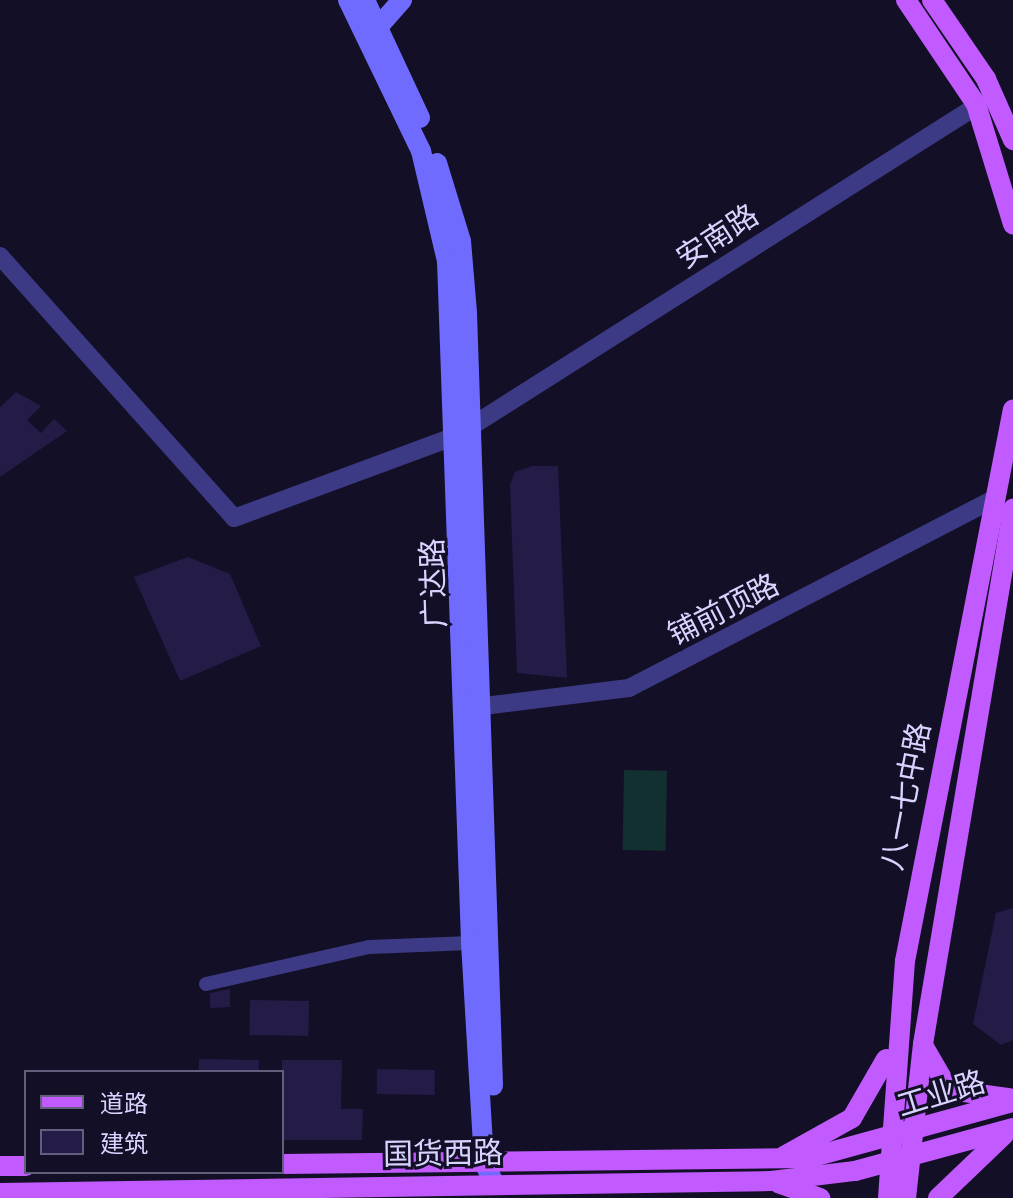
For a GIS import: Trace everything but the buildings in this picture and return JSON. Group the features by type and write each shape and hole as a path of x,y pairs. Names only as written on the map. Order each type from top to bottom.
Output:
{"main road":[{"name":"广达路","path":"348,0 371,16 417,141 441,223 464,432 471,943 492,1176"},
{"path":"371,16 402,0"},
{"path":"906,0 976,104 1013,224"},
{"path":"932,0 995,94 1013,140"},
{"name":"八一七中路","path":"888,1198 894,1045 990,501 1013,412"},
{"name":"八一七中路","path":"906,1198 923,1044 1013,509"},
{"name":"广达路","path":"469,708 492,1176"},
{"path":"923,1044 949,1090 1013,1100"},
{"path":"777,1159 852,1118 894,1045"},
{"name":"工业路","path":"888,1141 1013,1100"},
{"path":"938,1198 964,1167 1013,1129"},
{"name":"工业路","path":"887,1164 1013,1129"},
{"name":"国货西路","path":"0,1193 492,1176 777,1159 888,1141"},
{"name":"国货西路","path":"284,1164 492,1176 771,1181 887,1164"},
{"path":"0,1166 24,1166"},
{"path":"771,1181 820,1198"}],"street":[{"name":"安南路","path":"0,256 234,518 464,432 995,94"},
{"name":"铺前顶路","path":"469,708 629,688 990,501"},
{"path":"206,984 369,947 471,943"}],"green space":[{"path":"624,770 667,771 666,851 623,850"}]}
